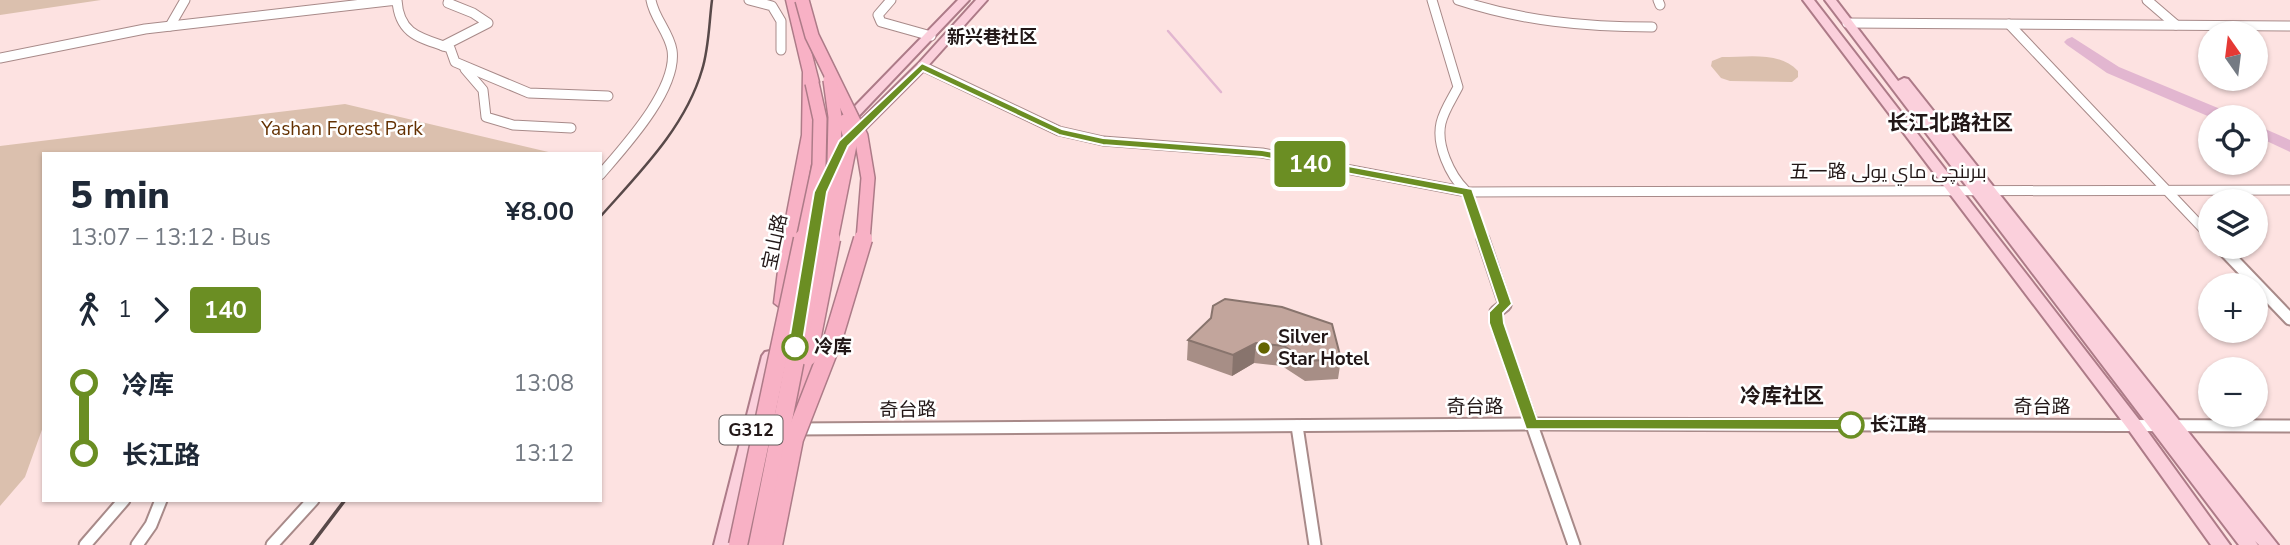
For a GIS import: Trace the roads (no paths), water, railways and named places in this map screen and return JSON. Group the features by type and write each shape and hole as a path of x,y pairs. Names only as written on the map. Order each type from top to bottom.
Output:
{"highway":[{"path":"738,545 819,165 820,119 792,0"},
{"path":"787,430 808,356 851,141 806,0"},
{"path":"773,545 794,439 833,339 862,247 868,178 861,136 812,36 806,0"},
{"path":"783,545 806,430 842,332 870,240 876,172 869,131 806,0"},
{"path":"780,317 790,239 809,135 811,78"},
{"path":"758,545 834,164 835,117 830,79"}],"main road":[{"name":"宝山路","path":"723,545 780,317 806,194 827,142 964,0"},
{"name":"宝山路","path":"773,545 797,325 820,192 843,144 922,66 982,0"},
{"path":"1808,0 2134,425 2221,545"},
{"path":"1830,0 1847,23 1867,34 1981,189 2166,425 2269,545"},
{"path":"2166,425 2249,545"}],"street":[{"path":"170,26 184,0"},
{"path":"0,58 80,40 170,26 397,0 397,16 406,29 418,37 450,48 455,62 460,65 529,93 608,96"},
{"path":"443,46 488,23 473,13 448,3 449,0"},
{"path":"602,171 656,100 668,77 672,50 652,9 651,0"},
{"path":"749,0 759,11"},
{"path":"749,0 772,6 781,21 781,50"},
{"path":"891,0 878,15 881,22 931,36"},
{"path":"1432,0 1458,87 1441,125 1440,137 1455,183 1467,192 1505,304 1491,310 1574,545"},
{"path":"1458,0 1516,18 1555,25 1652,27"},
{"path":"2147,0 2176,26"},
{"path":"1847,23 2290,26"},
{"path":"2009,24 2198,223"},
{"path":"460,65 483,90 486,117 513,125 571,128"},
{"name":"五一路 بىرىنچى ماي يولى","path":"922,66 1059,131 1103,141 1262,153 1467,192 2290,190"},
{"path":"2232,259 2290,319"},
{"name":"奇台路","path":"787,430 975,426 1532,424 2290,426"},
{"path":"1297,426 1315,545"},
{"path":"110,517 112,502"},
{"path":"85,545 122,502"},
{"path":"137,545 151,525 160,502"},
{"path":"272,545 311,502"}],"waterway":[{"path":"1168,31 1221,92"},
{"path":"2072,42 2113,70 2198,106"},
{"path":"2268,136 2290,147"}],"railway":[{"path":"602,215 659,149 684,111 704,62 712,0"},
{"path":"311,545 343,502"}],"place":[{"name":"冷库","path":"795,347"},
{"name":"Silver Star Hotel","path":"1264,348"},
{"name":"长江路","path":"1851,425"}],"district":[{"name":"新兴巷社区","path":"992,37"},
{"name":"长江北路社区","path":"1950,123"},
{"name":"冷库社区","path":"1782,396"}],"park label":[{"name":"Yashan Forest Park","path":"342,129"}]}
